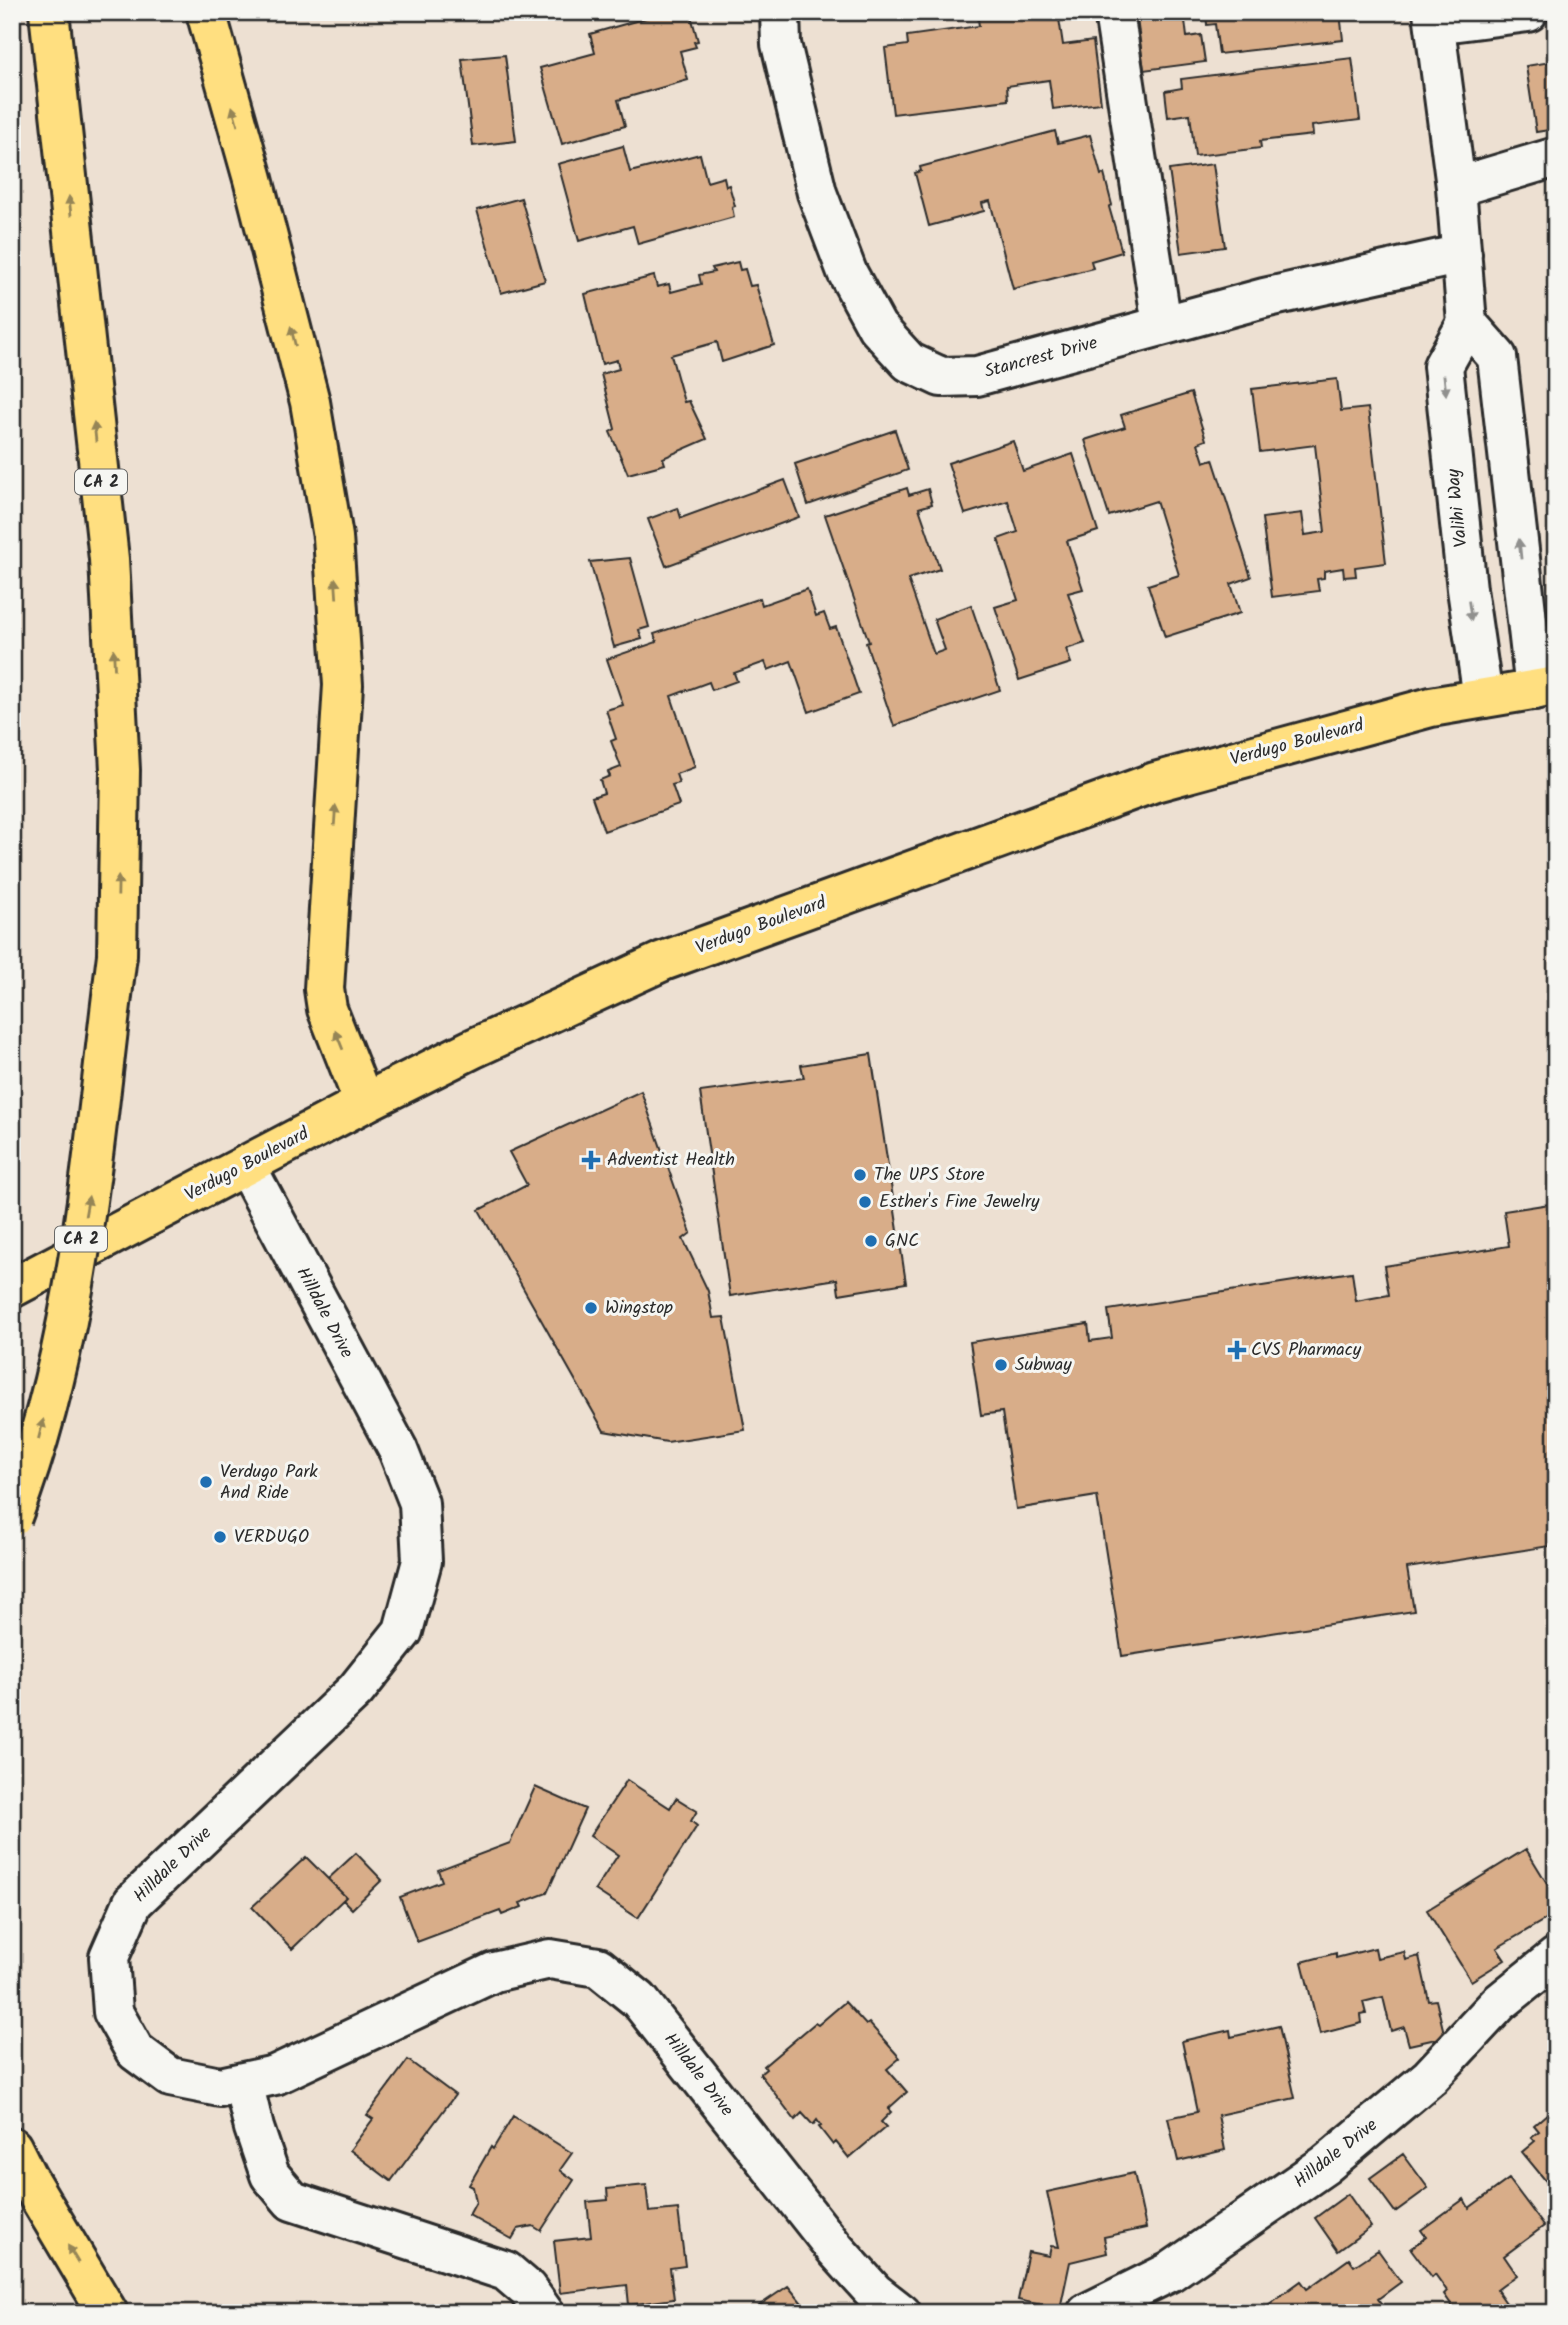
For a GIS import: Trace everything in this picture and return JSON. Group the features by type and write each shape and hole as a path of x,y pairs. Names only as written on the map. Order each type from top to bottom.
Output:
{"main road":[{"name":"CA 2","path":"12,1517 32,1465 57,1364 84,1222 117,955 120,770 109,559 49,12"},
{"path":"206,12 253,179 310,402 333,537 343,685 324,989 327,1009 364,1103"},
{"name":"Verdugo Boulevard","path":"12,1288 364,1103 472,1049 663,961 1155,782 1431,707 1545,688"},
{"path":"12,2147 108,2313"}],"street":[{"name":"Stancrest Drive","path":"780,12 781,44 817,193 853,283 877,327 909,362 941,376 977,376 1264,298 1462,254"},
{"path":"1114,12 1161,325"},
{"path":"1528,12 1434,18 1456,187 1467,324 1497,357 1545,688"},
{"path":"1456,187 1556,157"},
{"name":"Valihi Way","path":"1467,324 1443,366 1467,589 1483,698"},
{"name":"Hilldale Drive","path":"246,1166 398,1450 419,1503 422,1561 403,1631 356,1690 133,1902 109,1957 113,2012 135,2051 170,2077 220,2087 275,2075 494,1972 550,1959 598,1966 639,2000 836,2250 874,2292 901,2313"},
{"name":"Hilldale Drive","path":"1087,2313 1170,2272 1325,2165 1430,2077 1499,2003 1556,1957"},
{"path":"243,2082 254,2128 270,2175 292,2201 506,2272 527,2289 544,2313"}],"building":[{"path":"667,12 690,12 698,41 694,42 696,47 680,51 688,80 618,100 625,126 562,144 540,68 595,53 590,34"},
{"path":"977,12 1058,12 1063,45 1093,41 1101,103 1053,109 1049,80 1007,86 1008,100 893,114 885,48 908,45 907,36 979,26"},
{"path":"1136,12 1184,12 1187,37 1201,35 1205,62 1144,70"},
{"path":"1206,12 1340,12 1343,40 1219,54 1215,24 1207,25"},
{"path":"1556,50 1556,129 1536,132 1526,66 1551,62 1550,51"},
{"path":"505,55 516,141 473,146 462,59"},
{"path":"1352,58 1360,120 1312,126 1313,135 1260,141 1261,148 1195,156 1190,114 1168,117 1165,91 1182,88 1181,79"},
{"path":"1055,131 1058,143 1090,135 1101,175 1104,174 1112,205 1109,207 1122,252 1091,261 1093,268 1013,289 990,201 982,203 984,211 929,226 915,173 921,171 920,167"},
{"path":"623,146 630,172 700,154 707,182 724,177 726,186 729,185 735,206 732,207 734,217 638,244 633,226 579,241 558,164"},
{"path":"1213,164 1225,247 1181,253 1169,170"},
{"path":"521,198 545,281 501,293 477,210"},
{"path":"738,262 740,270 745,269 750,286 756,285 774,345 722,362 717,342 671,355 684,402 689,401 707,439 663,458 665,464 628,474 610,432 615,429 601,374 619,369 617,360 602,364 585,294 654,276 657,287 669,284 671,292 701,284 699,275 714,272 712,268"},
{"path":"1337,379 1341,411 1368,408 1386,563 1355,567 1356,576 1344,577 1343,568 1324,571 1324,578 1317,579 1319,591 1272,597 1262,518 1302,513 1305,535 1325,532 1315,445 1260,452 1252,389"},
{"path":"1191,393 1206,440 1198,443 1204,462 1213,459 1251,577 1231,584 1240,613 1165,637 1148,585 1179,575 1156,501 1109,516 1085,440 1125,427 1121,415"},
{"path":"895,430 908,470 808,505 795,464"},
{"path":"1013,441 1023,471 1073,454 1098,531 1067,541 1083,589 1068,593 1085,643 1066,649 1071,663 1019,680 995,607 1018,600 998,539 1018,532 1008,501 965,514 948,463"},
{"path":"785,480 799,517 666,566 648,519 678,508 681,518"},
{"path":"907,488 909,495 928,489 932,504 919,508 940,569 908,579 934,654 945,650 934,619 971,605 1000,690 894,726 866,643 869,642 825,515"},
{"path":"630,558 649,627 639,630 642,639 614,647 590,562"},
{"path":"807,589 816,616 824,613 830,629 836,627 859,694 809,712 791,661 768,670 765,662 734,673 737,681 712,690 709,682 671,696 695,767 676,774 679,783 672,785 679,805 604,831 592,797 604,793 600,780 610,776 608,772 621,767 611,741 616,739 606,710 623,705 607,659 657,642 654,634 760,598 762,605"},
{"path":"871,1054 906,1283 839,1294 837,1279 730,1296 700,1092 804,1078 801,1065"},
{"path":"641,1091 691,1233 683,1239 708,1291 713,1318 724,1317 745,1430 667,1442 604,1431 479,1210 527,1185 509,1152"},
{"path":"1556,1203 1556,1545 1407,1568 1414,1611 1122,1656 1097,1496 1016,1509 1002,1412 981,1415 970,1342 1088,1324 1090,1341 1112,1338 1108,1310 1352,1272 1356,1301 1389,1295 1384,1266 1509,1246 1504,1211"},
{"path":"627,1780 670,1808 676,1798 697,1811 691,1821 697,1826 638,1918 595,1890 618,1855 590,1836"},
{"path":"535,1787 585,1809 547,1893 520,1903 522,1907 502,1915 500,1911 417,1942 400,1897 442,1881 438,1870 510,1843"},
{"path":"1526,1849 1556,1898 1556,1913 1497,1948 1505,1960 1471,1981 1427,1910"},
{"path":"356,1853 382,1880 352,1909 343,1900 346,1897 328,1879"},
{"path":"306,1857 346,1897 292,1949 252,1907"},
{"path":"1375,1948 1377,1958 1404,1952 1406,1960 1419,1956 1429,2001 1436,2000 1445,2037 1409,2045 1404,2027 1391,2031 1383,1997 1363,2002 1366,2014 1361,2015 1362,2023 1320,2034 1302,1962 1336,1953 1336,1958"},
{"path":"845,2002 866,2025 869,2023 900,2058 887,2069 907,2092 888,2109 891,2112 881,2122 886,2127 849,2158 836,2142 833,2145 817,2120 813,2125 802,2113 795,2120 760,2074 766,2069 764,2066 815,2023 818,2025"},
{"path":"1279,2026 1295,2098 1218,2115 1225,2150 1178,2161 1168,2118 1197,2112 1182,2041 1230,2030 1231,2037"},
{"path":"408,2060 455,2095 391,2181 350,2150 373,2119 367,2115"},
{"path":"1555,2107 1556,2181 1550,2186 1522,2152 1535,2141 1531,2137 1539,2131 1534,2125"},
{"path":"513,2116 572,2153 560,2170 574,2180 541,2231 533,2226 518,2229 512,2239 469,2215 476,2202 473,2187 469,2185"},
{"path":"1403,2154 1428,2188 1395,2212 1370,2178"},
{"path":"1134,2173 1146,2228 1104,2237 1107,2253 1070,2262 1060,2309 1018,2300 1028,2252 1049,2256 1051,2246 1059,2247 1047,2192"},
{"path":"1509,2179 1544,2226 1504,2256 1517,2275 1497,2290 1513,2313 1465,2313 1460,2307 1455,2310 1444,2294 1447,2291 1435,2274 1432,2277 1411,2249 1426,2237 1421,2230 1464,2199 1469,2208"},
{"path":"646,2185 649,2212 678,2209 685,2266 670,2268 674,2299 629,2305 627,2285 560,2293 554,2241 591,2237 587,2202 608,2200 607,2189"},
{"path":"1348,2194 1371,2227 1338,2251 1315,2218"},
{"path":"1378,2250 1401,2282 1378,2299 1387,2311 1384,2313 1268,2313 1265,2307 1301,2281 1307,2289 1349,2259 1354,2266"},
{"path":"788,2286 810,2313 757,2313 756,2309 760,2305"}],"place":[{"name":"Adventist Health","path":"591,1160"},
{"name":"The UPS Store","path":"860,1175"},
{"name":"Esther's Fine Jewelry","path":"865,1202"},
{"name":"GNC","path":"871,1241"},
{"name":"Wingstop","path":"591,1308"},
{"name":"CVS Pharmacy","path":"1237,1350"},
{"name":"Subway","path":"1001,1365"},
{"name":"Verdugo Park And Ride","path":"206,1482"},
{"name":"VERDUGO","path":"220,1537"}]}
